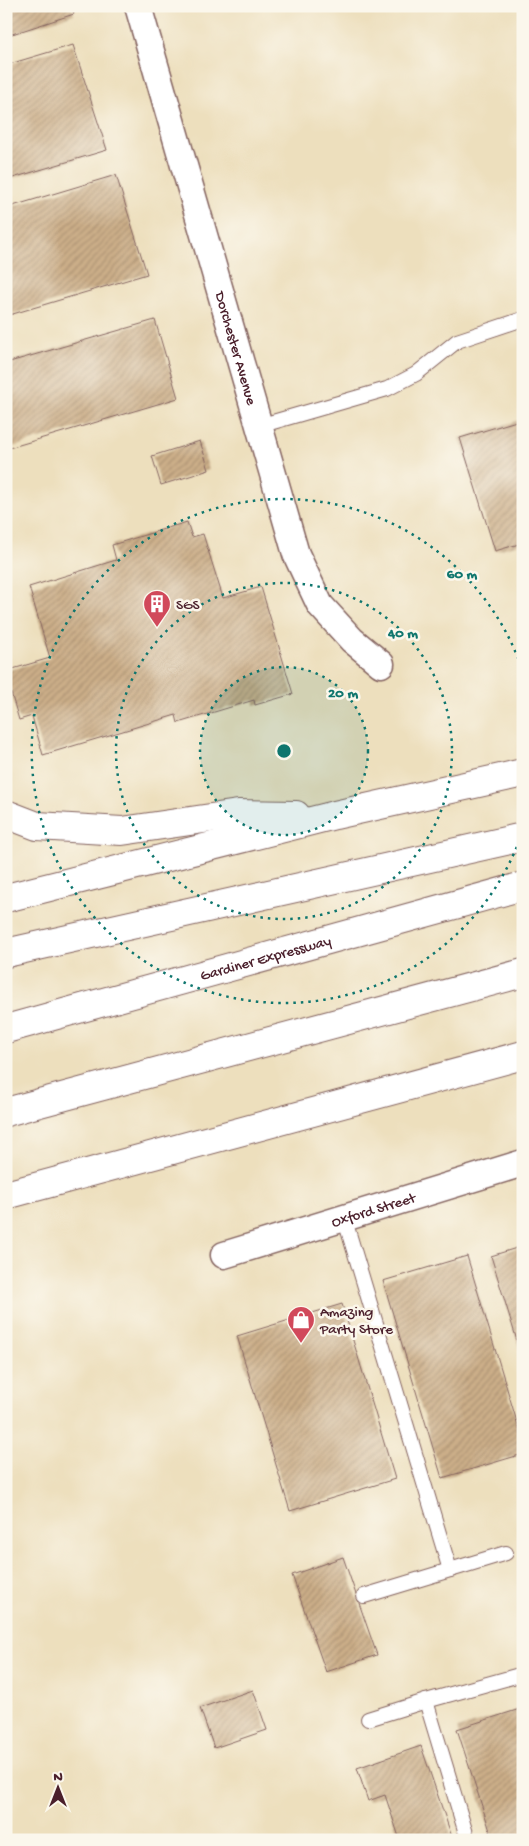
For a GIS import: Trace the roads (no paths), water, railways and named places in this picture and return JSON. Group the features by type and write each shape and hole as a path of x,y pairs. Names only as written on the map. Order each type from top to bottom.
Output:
{"highway":[{"path":"6,898 335,815 523,773"},
{"path":"6,814 37,826 122,831 238,814 335,815"},
{"path":"6,953 523,837"},
{"name":"Gardiner Expressway","path":"6,1029 523,886"},
{"path":"6,1112 523,973"},
{"path":"6,1195 523,1055"}],"street":[{"name":"Dorchester Avenue","path":"138,6 296,554 320,605 352,640 381,664"},
{"name":"Oxford Street","path":"224,1255 523,1163"}],"lane":[{"path":"259,426 387,389 416,374 457,342 523,319"},
{"path":"344,1218 450,1570"},
{"path":"364,1596 506,1553"},
{"path":"368,1719 523,1674"},
{"path":"426,1701 468,1840"}],"place":[{"name":"SGS","path":"157,628"},
{"name":"Amazing Party Store","path":"301,1344"}]}
